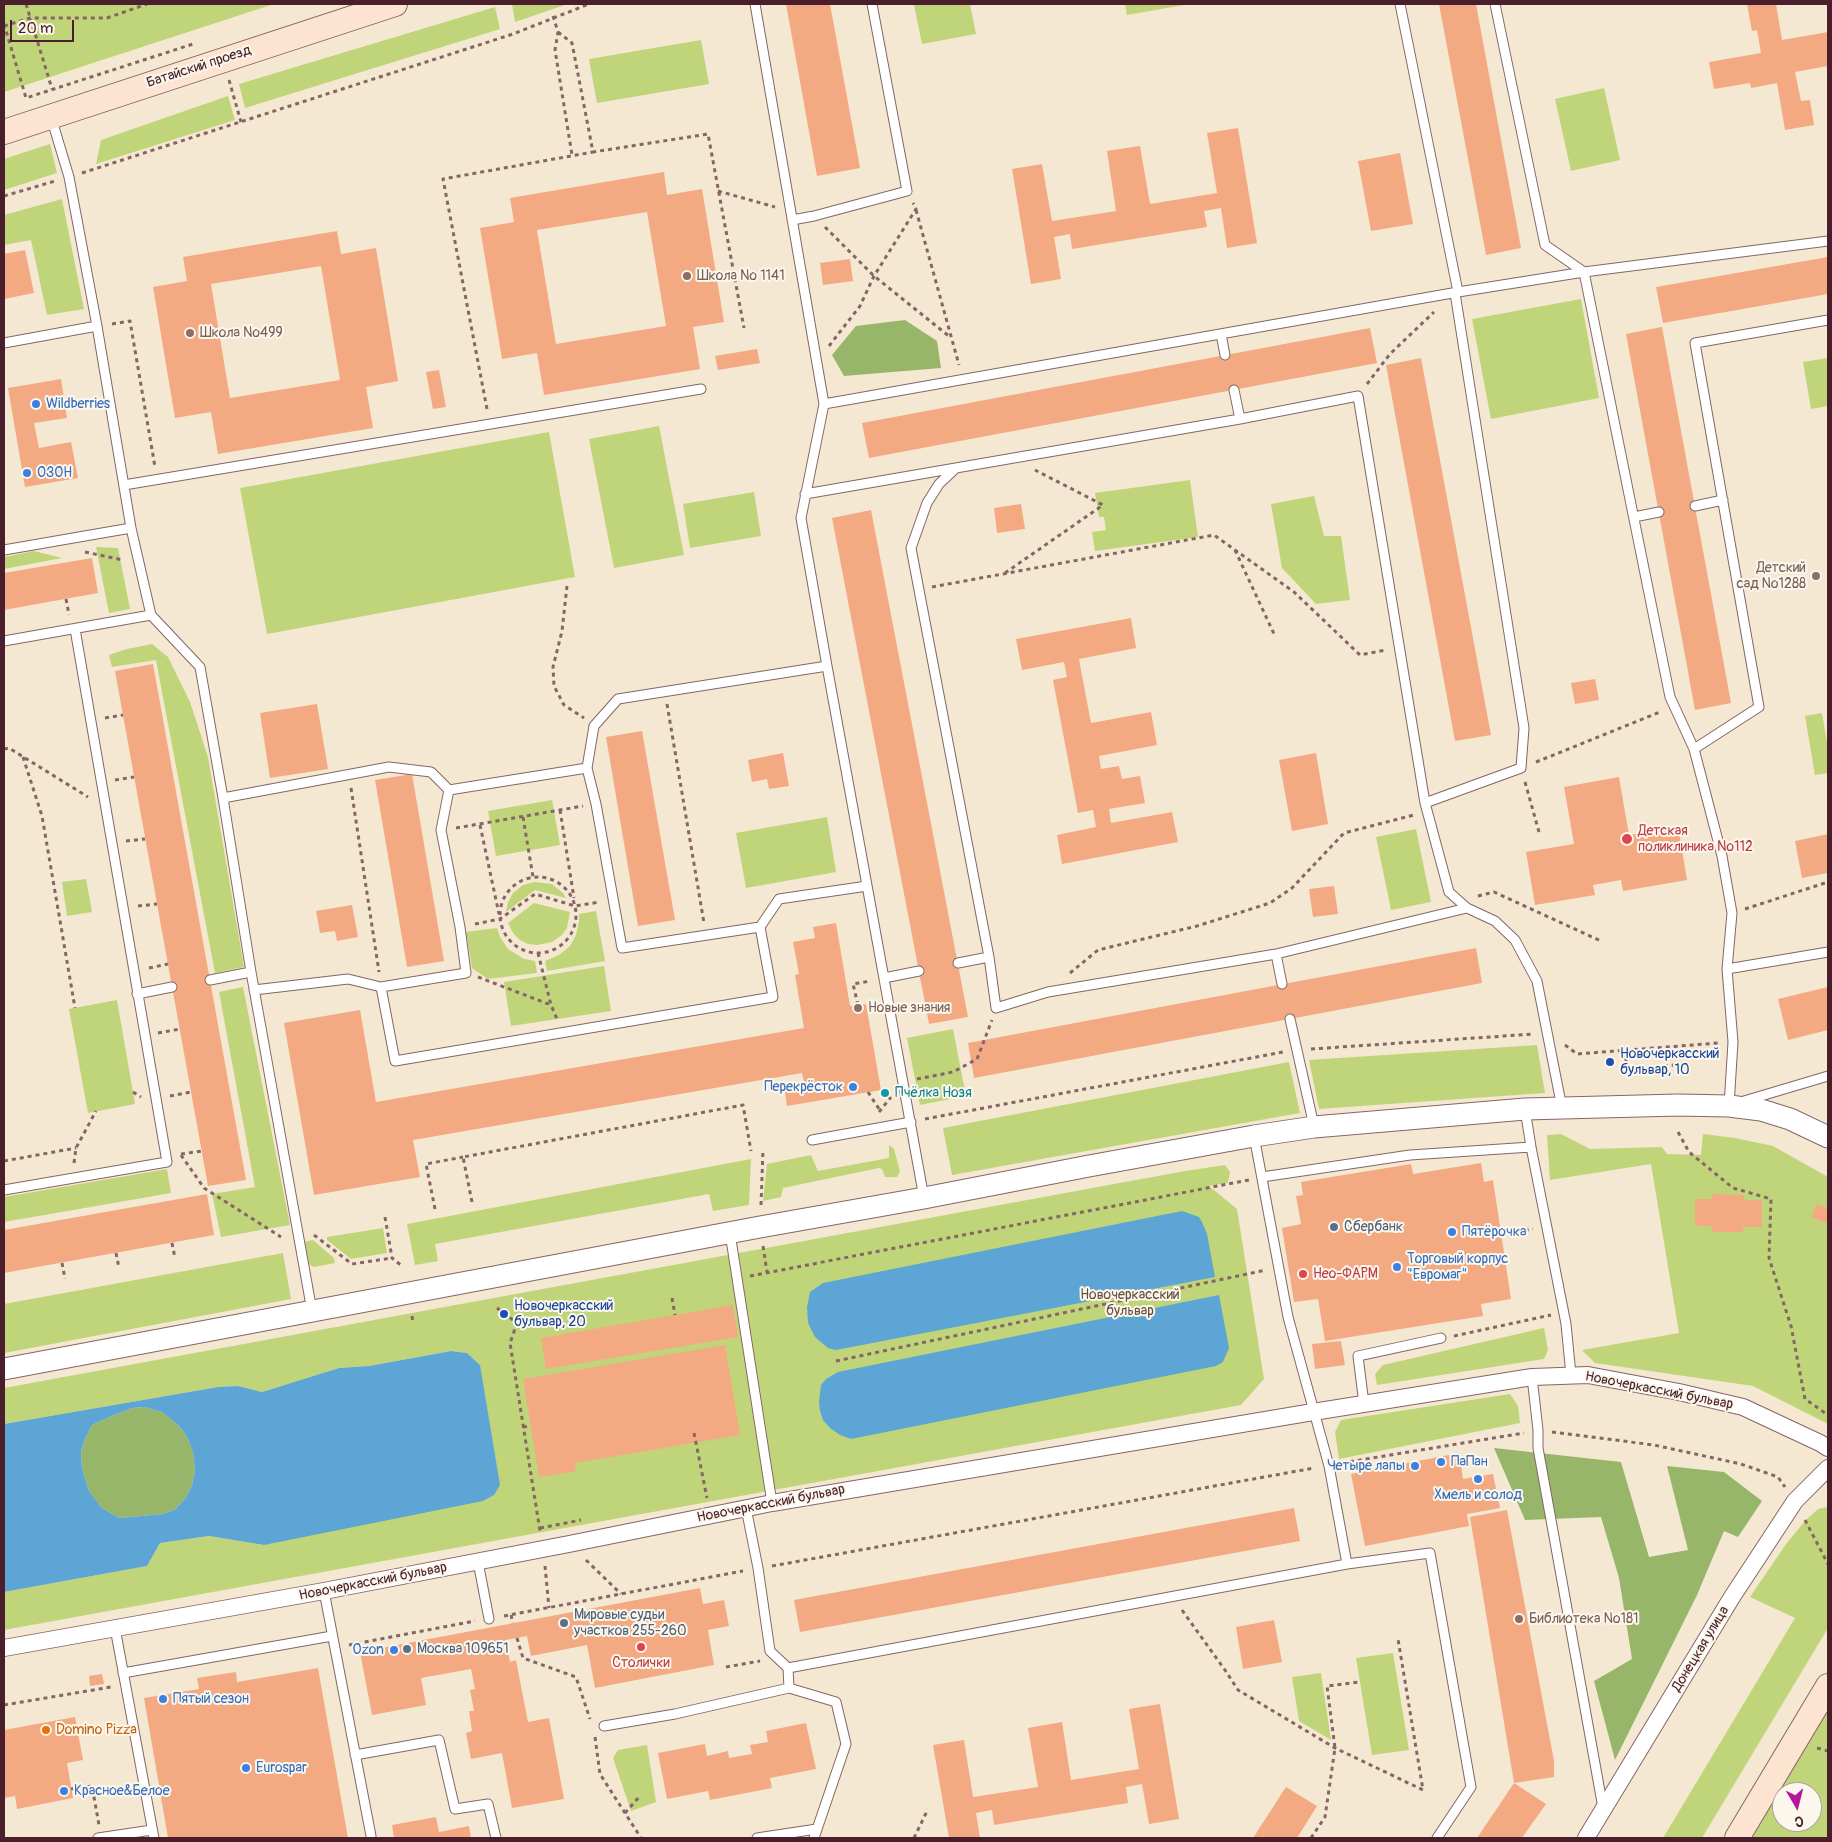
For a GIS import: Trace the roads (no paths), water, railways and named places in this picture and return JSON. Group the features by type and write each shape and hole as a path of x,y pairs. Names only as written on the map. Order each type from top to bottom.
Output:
{"main road":[{"name":"Батайский проезд","path":"4,132 395,4"},
{"path":"1736,1838 1828,1686"}],"street":[{"path":"4,1370 1089,1166 1254,1136 1314,1128 1525,1109 1678,1105 1729,1106 1761,1110 1790,1119 1828,1137"},
{"name":"Новочеркасский бульвар","path":"4,1648 478,1562 772,1503 1532,1377 1588,1375 1678,1392 1743,1407 1820,1442 1828,1448"},
{"name":"Донецкая улица","path":"1586,1838 1732,1597 1795,1501 1828,1468"}],"lane":[{"path":"755,4 824,404 801,518 924,1198"},
{"path":"791,216 814,216 907,191 872,4"},
{"path":"1400,4 1456,292 1524,728 1521,768 1426,808"},
{"path":"1495,4 1545,245 1584,272 1670,697 1694,748 1722,856 1732,913 1727,969 1733,1042 1729,1106 1828,1076"},
{"path":"51,117 69,177 97,326 131,528 151,615 200,667 254,990 312,1311"},
{"path":"824,404 1456,292 1584,272 1828,241"},
{"path":"1694,748 1759,707 1695,343 1828,320"},
{"path":"4,343 97,326"},
{"path":"1221,334 1225,355"},
{"path":"124,485 701,389"},
{"path":"1234,390 1240,419"},
{"path":"805,494 1240,419 1358,396 1426,808 1449,892 1468,908 1495,921 1516,940 1537,982 1562,1108"},
{"path":"956,468 939,484 927,503 911,548 989,957 996,1008 1048,992 1276,954 1468,908"},
{"path":"1695,506 1723,500"},
{"path":"1634,517 1659,512"},
{"path":"4,550 131,528"},
{"path":"4,641 151,615"},
{"path":"4,1190 167,1162 75,629"},
{"path":"760,927 622,948 596,804 587,768 594,726 618,699 827,666"},
{"path":"223,798 349,776 389,767 431,772 449,790"},
{"path":"449,790 587,768"},
{"path":"254,990 348,979 381,987 466,973 460,927 441,830 449,790"},
{"path":"381,987 395,1061 774,996 760,927 779,899 867,886"},
{"path":"1727,969 1828,952"},
{"path":"1276,954 1282,984"},
{"path":"958,964 989,957"},
{"path":"884,978 919,971"},
{"path":"210,980 251,972"},
{"path":"137,994 172,987"},
{"path":"1290,1019 1314,1128"},
{"path":"1525,1109 1564,1313 1571,1375"},
{"path":"812,1140 911,1122"},
{"path":"1254,1136 1288,1317 1329,1466 1347,1564"},
{"path":"1262,1177 1410,1155 1531,1147"},
{"path":"730,1233 772,1503"},
{"path":"1364,1404 1358,1356 1441,1338"},
{"path":"1532,1377 1538,1430 1538,1448 1604,1808"},
{"path":"746,1508 758,1568 770,1651 788,1668 789,1688"},
{"path":"788,1668 1347,1564 1430,1553 1471,1786 1437,1838"},
{"path":"478,1562 489,1619"},
{"path":"324,1591 371,1836"},
{"path":"100,1838 153,1834 115,1628"},
{"path":"123,1673 332,1636"},
{"path":"604,1726 676,1714 789,1688 836,1702 846,1744 814,1838"},
{"path":"355,1755 439,1740 454,1809 488,1804 496,1838"},
{"path":"757,1838 817,1829"}],"water":[{"path":"1182,1211 1199,1217 1202,1222 1207,1234 1215,1277 836,1350 828,1348 815,1337 808,1323 807,1307 810,1292 823,1283"},
{"path":"1219,1295 1229,1348 1223,1362 1216,1366 851,1439 840,1435 830,1428 823,1420 820,1411 821,1385 826,1379 838,1372"},
{"path":"451,1351 467,1353 480,1365 500,1485 494,1495 483,1501 264,1545 209,1536 160,1543 147,1566 4,1592 4,1424 218,1387 238,1386 262,1392 339,1368 369,1366","holes":["144,1407 162,1412 178,1425 186,1435 193,1452 195,1470 192,1485 186,1498 174,1510 163,1514 119,1518 102,1508 89,1491 82,1468 81,1451 85,1439 92,1425 133,1408"]}],"place":[{"name":"Школа № 1141","path":"687,276"},
{"name":"Школа №499","path":"190,333"},
{"name":"Wildberries","path":"36,404"},
{"name":"ОЗОН","path":"27,473"},
{"name":"Детский сад №1288","path":"1816,576"},
{"name":"Детская поликлиника №112","path":"1627,839"},
{"name":"Новые знания","path":"858,1008"},
{"name":"Новочеркасский бульвар, 10","path":"1610,1062"},
{"name":"Перекрёсток","path":"853,1087"},
{"name":"Пчёлка Нозя","path":"885,1093"},
{"name":"Сбербанк","path":"1334,1227"},
{"name":"Пятёрочка","path":"1452,1232"},
{"name":"Торговый корпус \"Евромаг\"","path":"1397,1267"},
{"name":"Нео-ФАРМ","path":"1303,1274"},
{"name":"Новочеркасский бульвар, 20","path":"504,1314"},
{"name":"ПаПан","path":"1441,1462"},
{"name":"Четыре лапы","path":"1415,1466"},
{"name":"Хмель и солод","path":"1478,1479"},
{"name":"Библиотека №181","path":"1519,1619"},
{"name":"Мировые судьи участков 255-260","path":"564,1623"},
{"name":"Столички","path":"641,1647"},
{"name":"Москва 109651","path":"407,1649"},
{"name":"Ozon","path":"394,1650"},
{"name":"Пятый сезон","path":"163,1699"},
{"name":"Domino Pizza","path":"46,1730"},
{"name":"Eurospar","path":"246,1768"},
{"name":"Красное&Белое","path":"64,1791"}]}
